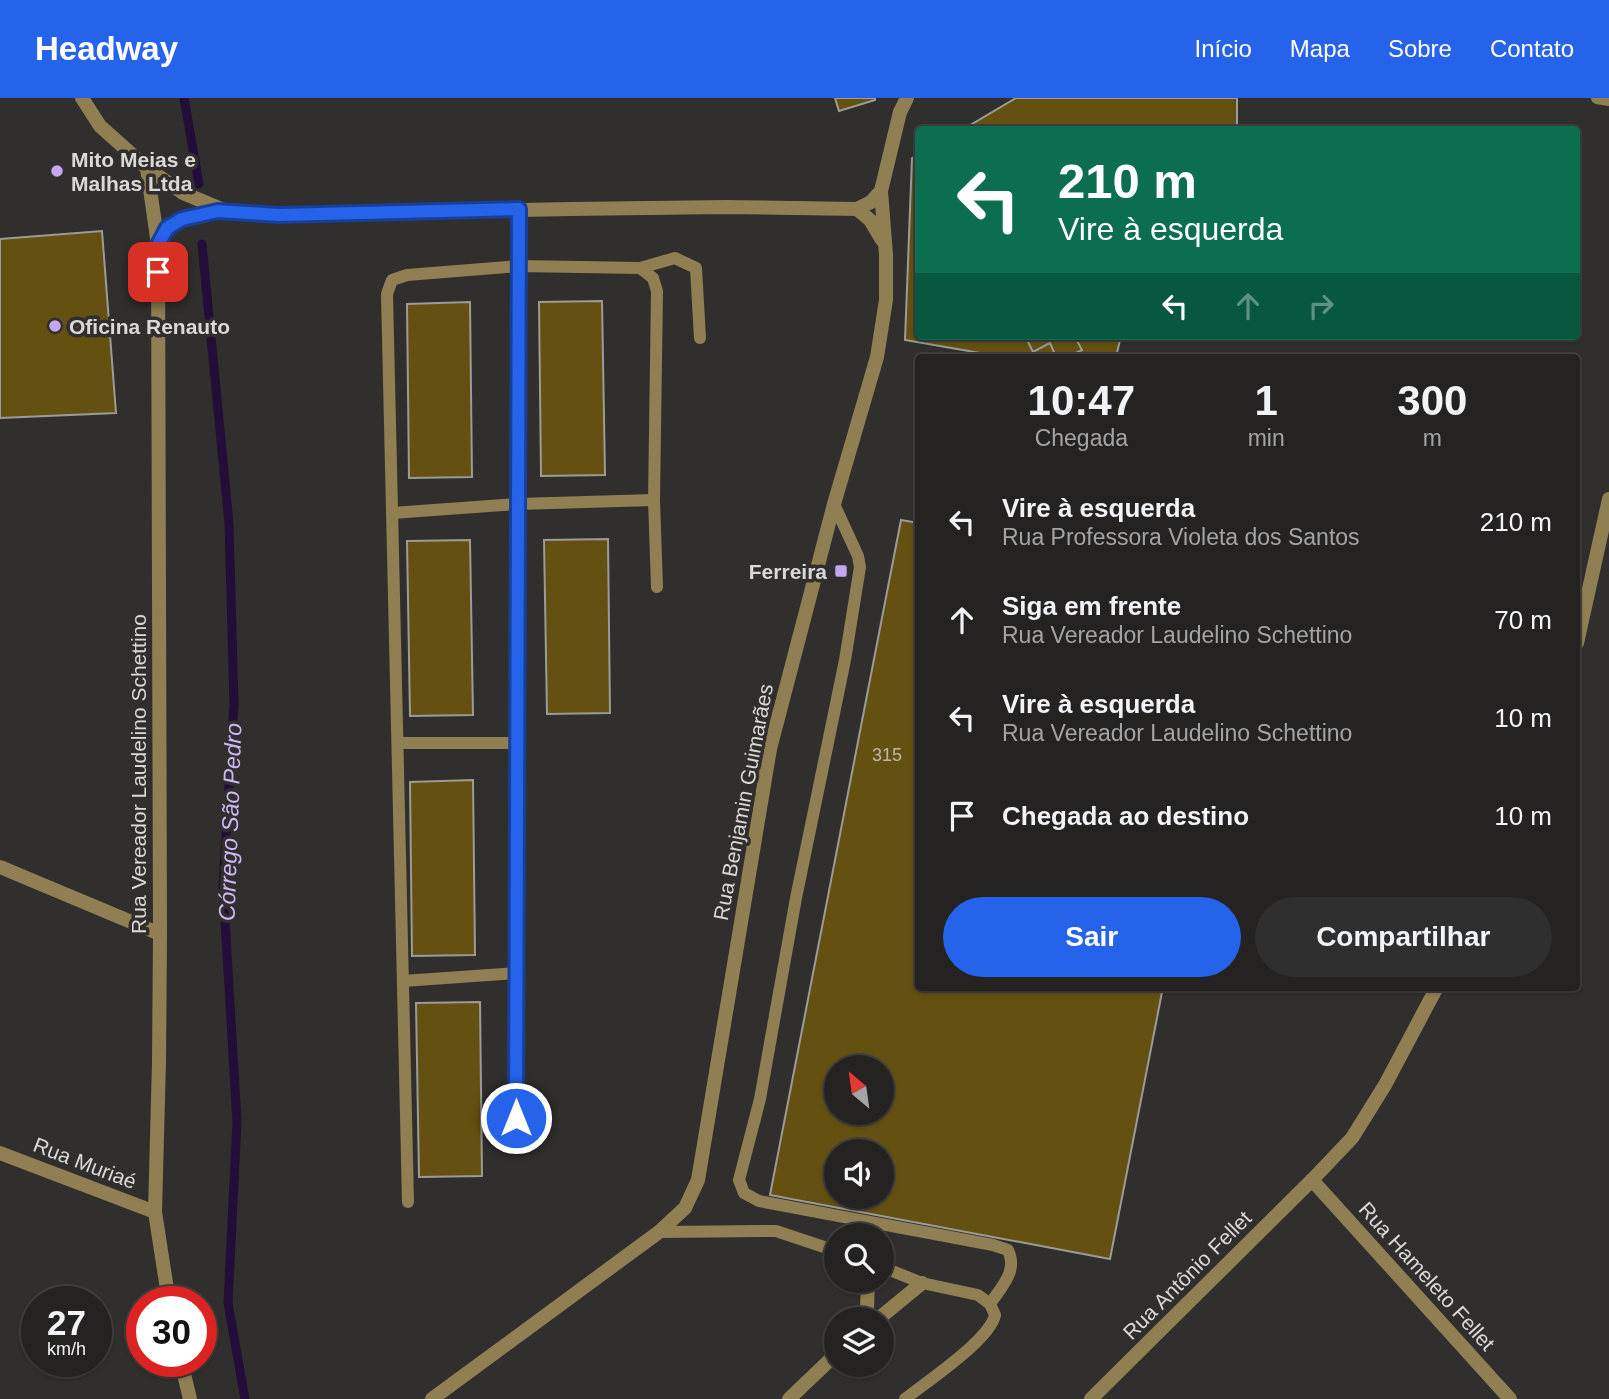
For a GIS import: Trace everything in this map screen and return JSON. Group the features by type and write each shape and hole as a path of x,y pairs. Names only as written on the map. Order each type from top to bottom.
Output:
{"street":[{"path":"82,98 100,126 147,168 183,193 220,210"},
{"name":"Rua Benjamin Guimarães","path":"432,1399 659,1232 685,1208 698,1181 770,749 834,504 877,358 886,300 881,191 900,112 907,98"},
{"name":"Rua Vereador Laudelino Schettino","path":"147,168 158,245 160,934 155,1212 167,1286"},
{"path":"158,245 167,228 182,219 220,210 279,215 519,209 857,209 871,202 881,191"},
{"path":"516,1118 519,209"},
{"path":"857,209 870,220 885,245"},
{"path":"1580,630 1609,499"},
{"path":"0,867 160,934"},
{"name":"Rua Antônio Fellet","path":"1091,1399 1352,1138 1385,1085 1435,991"},
{"name":"Rua Muriaé","path":"0,1153 155,1212"},
{"name":"Rua Hameleto Fellet","path":"1312,1180 1510,1399"},
{"path":"893,1307 922,1283"},
{"path":"789,1399 824,1365"},
{"path":"185,1377 190,1399"}],"lane":[{"path":"1597,98 1609,100"},
{"path":"408,1202 387,294 392,280 407,275 519,265 640,268 675,258 696,268 700,338"},
{"path":"640,268 653,278 657,292 654,500 657,587"},
{"path":"392,513 518,504 654,500"},
{"path":"834,504 858,556 860,567 845,660 794,912 760,1099 738,1180 744,1193 758,1201 1008,1250 1013,1261 1011,1272 990,1304"},
{"path":"398,743 517,743"},
{"path":"403,981 516,973"},
{"path":"659,1232 776,1231 824,1247"},
{"path":"894,1272 922,1283 978,1296 990,1304 995,1315 994,1321 984,1334 905,1399"}],"building":[{"path":"835,98 875,98 875,100 839,111"},
{"path":"1016,98 1237,98 1237,126 969,126"},
{"path":"915,156 915,340 1120,340 1117,354 986,354 905,340 912,158"},
{"name":"Oficina Renauto","path":"102,231 116,413 0,418 0,239"},
{"path":"602,301 605,475 541,476 539,302"},
{"path":"470,302 472,477 409,478 407,304"},
{"path":"1027,340 1077,340 1082,350 1074,354 1055,354 1050,343 1033,352"},
{"path":"901,520 915,522 915,991 1162,991 1110,1259 844,1209 894,1209 894,1139 824,1139 824,1205 770,1195"},
{"path":"608,539 610,713 547,714 544,540"},
{"path":"470,540 473,715 410,716 407,541"},
{"path":"473,780 475,955 412,956 410,782"},
{"path":"480,1002 482,1176 419,1177 416,1003"}],"waterway":[{"name":"Córrego São Pedro","path":"184,98 199,184"},
{"name":"Córrego São Pedro","path":"202,244 229,523 234,704 223,886 237,1122 228,1303 245,1399"}],"place":[{"name":"Mito Meias e Malhas Ltda","path":"57,171"},
{"name":"Oficina Renauto","path":"55,326"},
{"name":"Ferreira","path":"841,571"}],"route":[{"path":"158,272 158,245 167,228 182,219 218,211 279,215 519,209 516,1118"}]}
